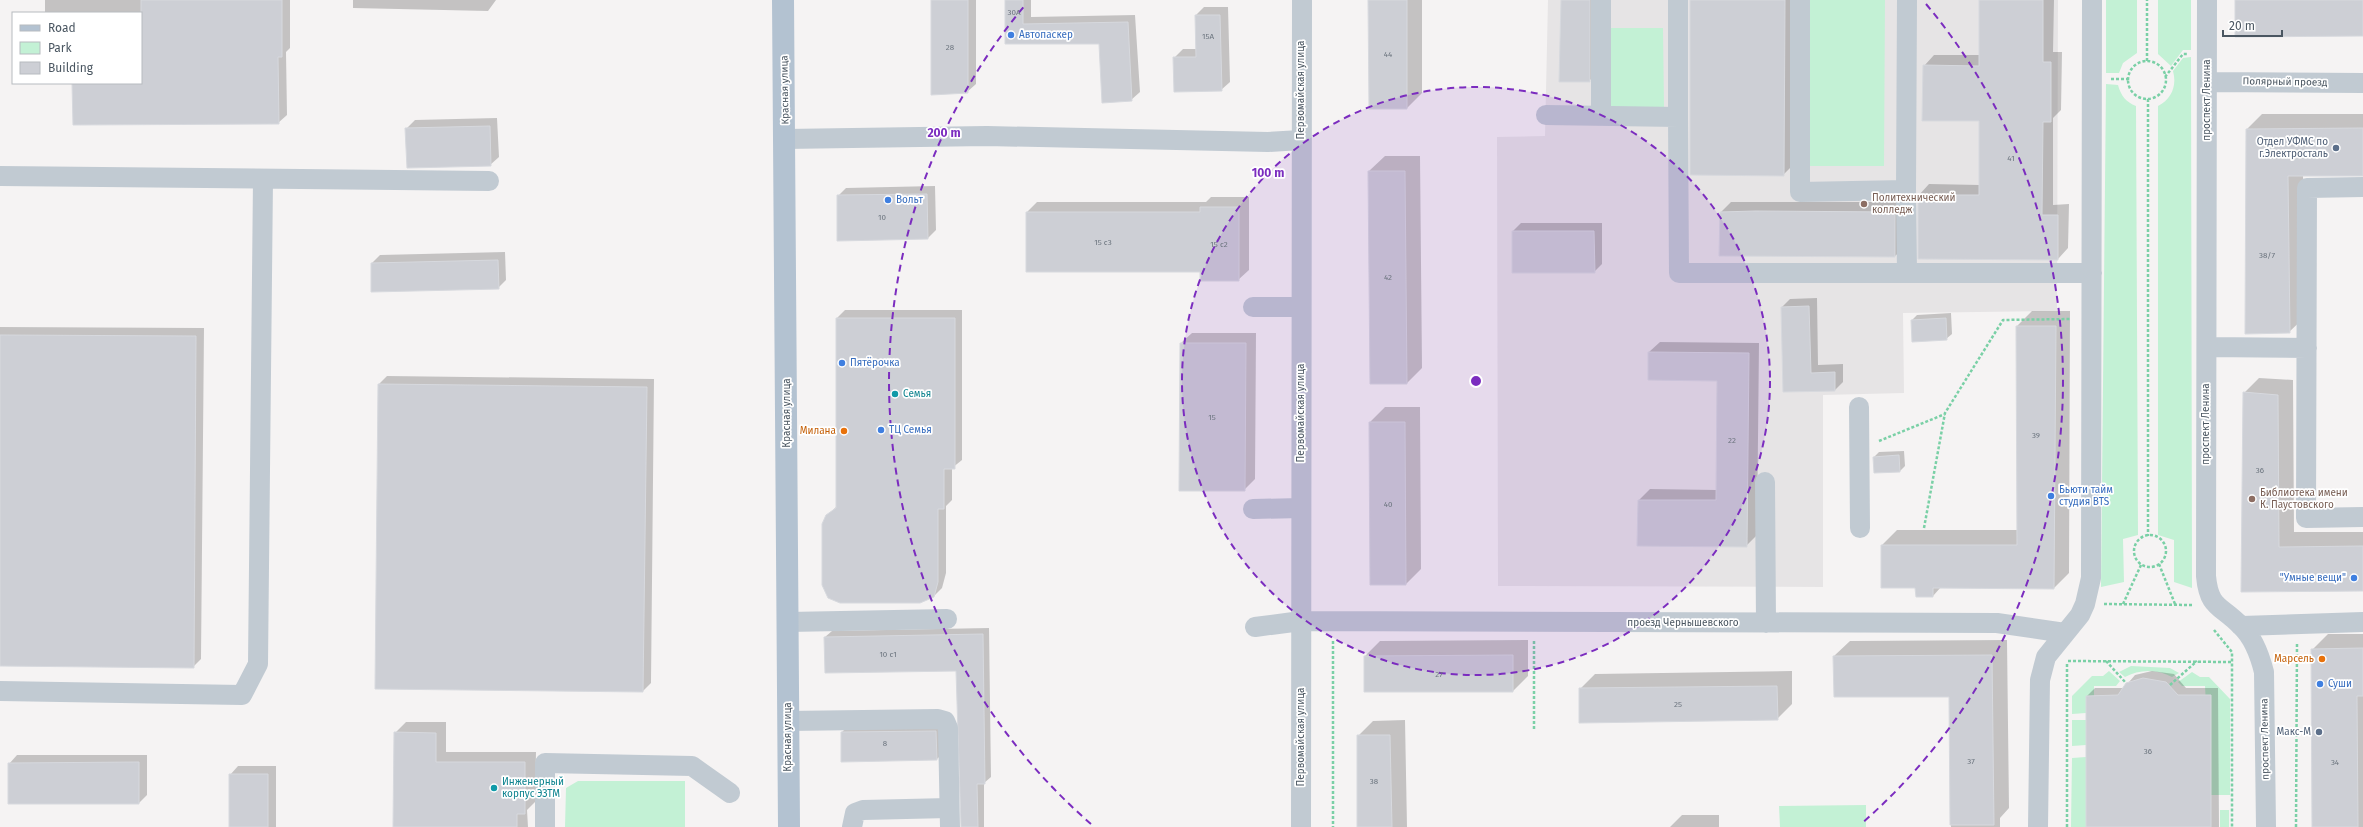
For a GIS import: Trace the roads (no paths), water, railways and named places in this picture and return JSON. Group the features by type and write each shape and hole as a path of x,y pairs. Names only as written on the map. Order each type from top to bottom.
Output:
{"main road":[{"name":"Красная улица","path":"783,0 788,622 788,827"}],"street":[{"name":"Первомайская улица","path":"1301,827 1300,508 1302,0"},
{"path":"1601,0 1601,116"},
{"path":"1678,0 1678,273 2092,273"},
{"path":"1800,0 1800,192 1906,190"},
{"path":"1907,0 1906,190 1908,273"},
{"path":"2038,827 2040,680 2046,658 2080,615 2085,604 2090,578 2092,0"},
{"name":"проспект Ленина","path":"2207,0 2207,593 2215,605 2242,626 2259,653 2264,672 2266,827"},
{"name":"Полярный проезд","path":"2207,82 2363,83"},
{"path":"1546,115 1678,117"},
{"path":"785,139 987,136 1268,142 1301,140"},
{"path":"0,176 490,181"},
{"path":"0,691 242,695 258,664 263,179"},
{"path":"2363,187 2307,188 2306,518 2363,517"},
{"path":"1254,307 1301,307"},
{"path":"2207,348 2307,348"},
{"path":"1860,407 1860,528"},
{"path":"1765,482 1766,623"},
{"path":"1253,509 1300,508"},
{"path":"788,622 947,619"},
{"name":"проезд Чернышевского","path":"1255,627 1301,621 1997,623 2065,633"},
{"path":"2242,626 2363,622"},
{"path":"788,721 938,718 945,721 948,728 950,818 863,810 855,812 852,827"},
{"path":"545,827 545,763 692,766 730,793"}],"place":[{"name":"Автопаскер","path":"1011,35"},
{"name":"Отдел УФМС по г.Электросталь","path":"2336,148"},
{"name":"Вольт","path":"888,200"},
{"name":"Политехнический колледж","path":"1864,204"},
{"name":"Пятёрочка","path":"842,363"},
{"name":"Семья","path":"895,394"},
{"name":"ТЦ Семья","path":"881,430"},
{"name":"Милана","path":"844,431"},
{"name":"Бьюти тайм студия BTS","path":"2051,496"},
{"name":"Библиотека имени К. Паустовского","path":"2252,499"},
{"name":"\"Умные вещи\"","path":"2354,578"},
{"name":"Марсель","path":"2322,659"},
{"name":"Суши","path":"2320,684"},
{"name":"Макс-М","path":"2319,732"},
{"name":"Инженерный корпус ЭЗТМ","path":"494,788"}]}
